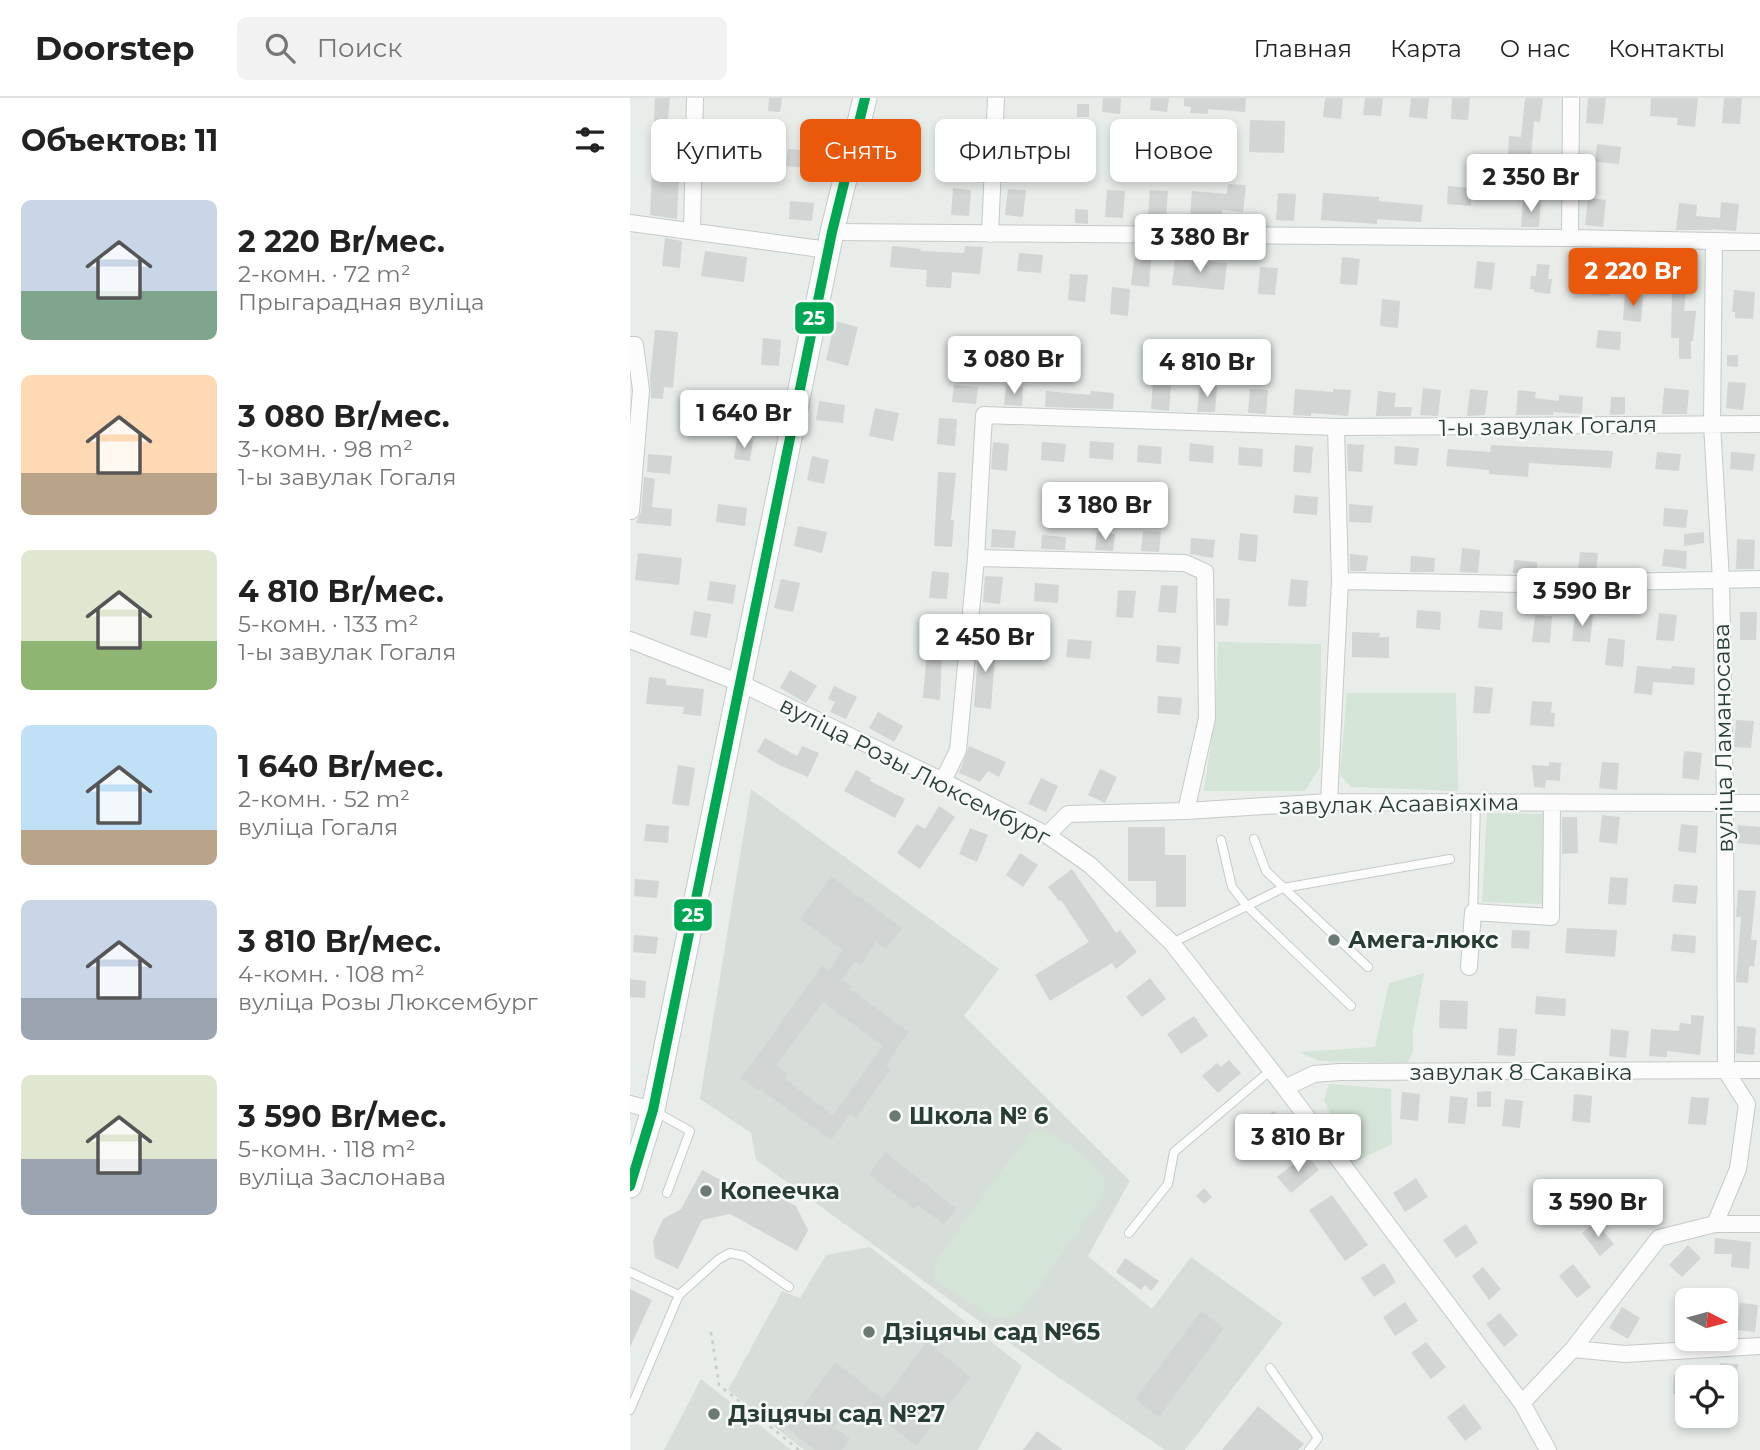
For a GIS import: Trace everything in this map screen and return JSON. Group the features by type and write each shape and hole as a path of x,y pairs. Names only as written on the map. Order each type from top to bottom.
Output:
{"main road":[{"path":"630,1183 653,1110 830,241 865,98"}],"street":[{"path":"692,231 695,98"},
{"path":"990,234 996,98"},
{"path":"1570,237 1571,98"},
{"path":"630,223 692,231 830,241 990,234 1570,237 1760,242"},
{"name":"вуліца Ламаносава","path":"1714,241 1712,424 1721,580 1726,1071"},
{"path":"630,345 635,345 641,390 631,511"},
{"name":"1-ы завулак Гогаля","path":"943,781 958,750 984,415 1336,428 1760,424"},
{"path":"1329,802 1339,581 1336,428"},
{"path":"975,558 1185,563 1205,572 1207,718 1186,811"},
{"path":"1339,581 1523,584 1760,579"},
{"name":"вуліца Розы Люксембург","path":"630,640 740,683 943,781 1047,835 1090,864 1172,943 1285,1088 1522,1403 1541,1446"},
{"name":"завулак Асаавіяхіма","path":"1047,835 1068,814 1186,811 1329,802 1760,803"},
{"path":"1469,967 1473,912 1551,917 1552,803"},
{"name":"завулак 8 Сакавіка","path":"1285,1088 1314,1074 1340,1072 1760,1070"},
{"path":"1714,1224 1738,1169 1746,1104 1726,1071"},
{"path":"630,1104 653,1110"},
{"path":"1522,1403 1573,1349 1659,1238 1714,1224 1760,1224"},
{"path":"1573,1349 1625,1353 1760,1346"}],"lane":[{"path":"1473,912 1476,802"},
{"path":"1254,839 1266,871 1368,967"},
{"path":"1221,840 1232,887 1247,906 1351,1006"},
{"path":"1172,943 1283,888 1450,859"},
{"path":"1129,1233 1168,1184 1174,1152 1271,1070"},
{"path":"653,1110 690,1131 667,1193"},
{"path":"630,1410 679,1295 719,1259 730,1253 744,1256 789,1287"},
{"path":"630,1272 679,1295"},
{"path":"1270,1368 1318,1438 1309,1450"}],"path":[{"path":"711,1332 719,1385 799,1450"}],"shaded area":[{"name":"Школа № 6","path":"751,789 999,969 964,1016 1130,1181 1088,1256 1152,1309 1191,1257 1283,1323 1185,1450 1165,1450 1029,1357 756,1160 751,1133 700,1099"},
{"name":"Дзіцячы сад №65","path":"870,1247 1022,1366 978,1450 804,1450 728,1390 782,1291 800,1298 826,1255"},
{"name":"Дзіцячы сад №27","path":"701,1379 791,1450 664,1450"}],"green space":[{"path":"1218,642 1321,644 1320,767 1305,791 1204,791 1215,715"},
{"path":"1347,693 1456,693 1458,791 1351,787 1340,774"},
{"path":"1487,813 1544,814 1543,904 1482,902"},
{"path":"1424,973 1413,1030 1413,1052 1408,1063 1320,1061 1299,1052 1375,1047 1389,983"},
{"path":"1329,1084 1391,1089 1392,1144 1352,1163 1324,1100"},
{"path":"1042,1130 1095,1165 1104,1178 1103,1195 1020,1313 1002,1319 990,1316 935,1280 936,1261 1028,1135"}],"building":[{"path":"655,98 670,98 668,119 654,119"},
{"path":"769,98 782,98 780,112 768,111"},
{"path":"1103,98 1121,98 1120,114 1102,112"},
{"path":"1151,98 1169,98 1167,112 1150,110"},
{"path":"1184,98 1246,98 1245,112 1208,109 1208,114 1190,113 1191,107 1184,106"},
{"path":"1325,98 1343,98 1341,119 1323,117"},
{"path":"1365,98 1383,98 1381,116 1363,115"},
{"path":"1411,98 1429,98 1427,119 1409,117"},
{"path":"1452,98 1470,98 1468,120 1451,119"},
{"path":"1525,98 1543,98 1540,122 1534,121 1531,156 1508,154 1509,136 1521,137"},
{"path":"1588,98 1606,98 1603,124 1586,123"},
{"path":"1651,98 1698,98 1695,127 1677,125 1678,118 1650,116"},
{"path":"1724,98 1742,98 1740,124 1722,123"},
{"path":"1077,104 1089,104 1089,117 1077,117"},
{"path":"1250,120 1285,121 1284,153 1249,152"},
{"path":"1597,144 1621,147 1619,164 1595,162"},
{"path":"788,149 800,150 800,167 786,166"},
{"path":"651,182 679,182 677,219 650,215"},
{"path":"1228,184 1246,185 1243,212 1222,210 1221,221 1190,218 1192,191 1227,194"},
{"path":"1448,186 1472,188 1471,206 1447,204"},
{"path":"953,188 971,190 969,216 951,215"},
{"path":"1008,189 1026,190 1023,217 1005,215"},
{"path":"1107,190 1125,191 1123,218 1105,217"},
{"path":"1150,190 1168,191 1166,218 1148,216"},
{"path":"1278,193 1296,194 1294,221 1276,220"},
{"path":"1323,193 1379,197 1379,201 1423,205 1421,222 1377,219 1377,224 1321,220"},
{"path":"1588,198 1606,200 1603,227 1585,225"},
{"path":"1523,200 1541,201 1539,227 1521,227"},
{"path":"790,201 814,203 812,221 789,219"},
{"path":"1721,202 1739,204 1736,231 1676,230 1679,203 1697,205 1696,216 1720,218"},
{"path":"1075,209 1088,210 1088,224 1075,223"},
{"path":"665,238 682,241 680,268 662,266"},
{"path":"892,246 921,249 920,251 964,253 965,246 983,247 980,274 952,272 951,288 926,287 927,270 890,267"},
{"path":"705,251 747,257 744,282 701,276"},
{"path":"1019,253 1043,255 1041,273 1017,271"},
{"path":"1342,257 1360,259 1357,285 1340,284"},
{"path":"1134,258 1151,260 1149,287 1131,285"},
{"path":"1175,258 1227,263 1224,290 1172,285"},
{"path":"1477,261 1495,263 1492,290 1474,288"},
{"path":"1537,264 1550,265 1550,294 1530,289 1531,276 1536,276"},
{"path":"1260,267 1278,268 1275,295 1258,294"},
{"path":"1670,267 1688,268 1684,311 1696,311 1691,359 1679,359 1679,338 1671,338 1672,294 1668,293"},
{"path":"1594,268 1611,270 1609,296 1591,295"},
{"path":"1070,274 1088,275 1085,302 1068,300"},
{"path":"1112,287 1130,289 1128,316 1110,314"},
{"path":"1734,290 1755,292 1753,319 1735,318 1735,312 1732,312"},
{"path":"1625,293 1643,295 1641,322 1623,320"},
{"path":"1382,299 1400,301 1398,328 1380,326"},
{"path":"835,321 858,327 848,366 826,360"},
{"path":"655,330 678,332 673,388 664,387 663,399 651,398 650,379"},
{"path":"1598,330 1621,332 1620,350 1596,348"},
{"path":"763,338 781,340 779,366 761,365"},
{"path":"1727,355 1738,355 1738,367 1727,366"},
{"path":"1153,382 1171,384 1169,411 1151,409"},
{"path":"1728,382 1746,383 1743,410 1726,408"},
{"path":"954,385 978,387 976,404 952,402"},
{"path":"1006,385 1023,387 1022,406 1004,405"},
{"path":"1200,385 1217,387 1215,412 1197,412"},
{"path":"1423,388 1441,390 1438,416 1420,415"},
{"path":"1664,388 1689,390 1687,414 1662,414"},
{"path":"1250,389 1268,390 1266,414 1248,413"},
{"path":"1295,389 1333,392 1333,389 1351,390 1348,416 1311,413 1311,416 1293,415"},
{"path":"1470,389 1488,391 1485,415 1467,416"},
{"path":"1518,390 1536,392 1535,398 1559,401 1559,395 1583,397 1582,414 1553,412 1553,415 1516,415"},
{"path":"1046,391 1090,395 1091,391 1114,393 1113,409 1045,407"},
{"path":"1378,391 1396,393 1394,407 1412,407 1411,416 1376,416"},
{"path":"755,392 773,393 771,420 753,419"},
{"path":"1611,397 1625,397 1625,414 1610,415"},
{"path":"819,401 845,405 843,423 816,420"},
{"path":"875,408 899,413 893,441 869,436"},
{"path":"939,418 957,419 955,446 937,444"},
{"path":"737,438 753,440 750,461 734,459"},
{"path":"1090,441 1114,443 1113,460 1089,458"},
{"path":"993,442 1009,444 1007,471 991,469"},
{"path":"1042,442 1066,444 1064,462 1041,460"},
{"path":"1190,443 1214,446 1213,463 1189,461"},
{"path":"1347,444 1364,445 1362,472 1348,471"},
{"path":"1138,445 1162,447 1161,464 1137,462"},
{"path":"1295,445 1313,447 1311,473 1293,472"},
{"path":"1491,445 1613,451 1611,468 1529,463 1528,477 1489,474 1489,470 1446,466 1448,449 1490,452"},
{"path":"1395,446 1419,448 1417,466 1394,464"},
{"path":"1239,447 1263,449 1262,467 1238,465"},
{"path":"1657,452 1681,454 1679,471 1655,469"},
{"path":"1731,452 1755,454 1753,471 1730,469"},
{"path":"648,454 672,456 670,474 647,472"},
{"path":"812,456 829,460 824,484 807,480"},
{"path":"938,472 956,473 951,520 954,520 952,547 934,546"},
{"path":"644,477 655,479 652,507 672,509 671,526 636,523 641,512"},
{"path":"1295,495 1318,497 1317,515 1293,513"},
{"path":"718,504 747,508 745,526 716,522"},
{"path":"1349,504 1373,506 1371,523 1349,522"},
{"path":"1664,508 1688,510 1686,528 1663,526"},
{"path":"798,526 827,532 822,553 794,546"},
{"path":"992,529 1016,531 1014,548 991,547"},
{"path":"1143,531 1161,532 1159,552 1141,551"},
{"path":"1097,532 1115,534 1113,551 1095,550"},
{"path":"1704,532 1704,543 1684,546 1684,534"},
{"path":"1240,533 1258,535 1256,562 1238,560"},
{"path":"1042,535 1066,537 1065,550 1041,549"},
{"path":"1191,538 1215,540 1213,558 1190,554"},
{"path":"1737,539 1755,540 1754,569 1736,569"},
{"path":"1462,548 1480,550 1478,573 1460,572"},
{"path":"1664,549 1687,551 1686,569 1662,566"},
{"path":"1580,552 1598,553 1596,572 1578,572"},
{"path":"638,553 682,558 679,585 635,580"},
{"path":"1350,554 1368,556 1366,571 1350,571"},
{"path":"1411,556 1435,558 1434,572 1410,572"},
{"path":"1514,560 1537,562 1537,573 1513,573"},
{"path":"932,571 949,573 947,599 929,598"},
{"path":"985,576 1003,577 1000,604 983,602"},
{"path":"781,579 800,583 793,612 774,608"},
{"path":"1291,579 1308,581 1306,607 1288,606"},
{"path":"710,581 736,585 733,604 707,600"},
{"path":"1035,583 1059,585 1058,603 1034,601"},
{"path":"1161,585 1178,586 1176,613 1158,612"},
{"path":"1118,590 1136,591 1133,618 1116,617"},
{"path":"1216,598 1230,599 1228,626 1216,625"},
{"path":"1417,610 1441,612 1440,630 1416,628"},
{"path":"1480,610 1503,612 1502,630 1478,628"},
{"path":"694,611 711,614 707,638 690,635"},
{"path":"1740,612 1757,612 1756,640 1740,640"},
{"path":"1659,613 1677,615 1674,641 1656,640"},
{"path":"1575,614 1593,615 1590,642 1572,641"},
{"path":"1535,615 1552,616 1550,643 1532,642"},
{"path":"926,627 943,629 940,700 923,698"},
{"path":"1352,632 1380,633 1379,637 1389,637 1389,658 1352,657"},
{"path":"1608,638 1625,640 1623,667 1605,665"},
{"path":"1068,639 1092,641 1090,659 1066,657"},
{"path":"979,640 996,642 991,709 974,707"},
{"path":"1157,645 1181,647 1179,664 1156,662"},
{"path":"1637,666 1695,668 1694,685 1653,682 1652,695 1634,693"},
{"path":"790,670 817,686 806,703 780,688"},
{"path":"649,677 666,679 666,685 704,689 701,716 683,714 684,707 646,704"},
{"path":"834,686 857,697 846,719 830,712 835,702 828,699"},
{"path":"1475,686 1493,688 1490,714 1473,713"},
{"path":"1158,696 1182,698 1180,715 1157,713"},
{"path":"1532,701 1552,702 1551,713 1555,713 1554,727 1530,725"},
{"path":"878,712 903,726 894,742 869,728"},
{"path":"1736,720 1754,721 1751,748 1734,747"},
{"path":"765,738 797,756 802,746 819,753 808,777 757,752"},
{"path":"969,746 1006,762 999,777 988,771 980,782 959,773"},
{"path":"1684,751 1702,753 1699,780 1682,778"},
{"path":"1549,762 1561,763 1560,781 1546,780 1545,788 1534,787 1532,765 1549,766"},
{"path":"1602,762 1619,763 1617,790 1599,788"},
{"path":"678,765 695,768 689,806 672,804"},
{"path":"1100,769 1117,777 1105,803 1088,795"},
{"path":"856,770 871,778 870,781 905,799 895,818 844,791"},
{"path":"1041,778 1058,786 1046,812 1028,804"},
{"path":"939,806 955,817 920,869 897,853 917,824 925,829"},
{"path":"1602,815 1620,817 1617,844 1599,842"},
{"path":"1562,817 1577,817 1578,853 1562,854"},
{"path":"646,824 669,826 668,843 644,841"},
{"path":"1681,824 1698,826 1696,853 1678,851"},
{"path":"1738,825 1760,827 1760,845 1737,843"},
{"path":"1128,827 1165,827 1165,855 1186,855 1186,907 1156,907 1156,881 1128,881"},
{"path":"970,828 988,835 977,862 959,854"},
{"path":"1020,853 1038,865 1023,887 1006,875"},
{"path":"1072,869 1116,933 1120,930 1137,952 1116,969 1112,963 1050,1001 1035,975 1089,942 1061,900 1059,901 1048,887"},
{"path":"831,876 902,928 886,949 876,942 861,965 855,961 842,979 852,986 850,989 909,1032 886,1065 891,1069 856,1118 850,1114 831,1140 741,1078 822,966 829,970 843,950 800,919","holes":["823,1002 883,1046 833,1115 785,1079 788,1074 776,1066"]},
{"path":"1610,877 1628,878 1626,905 1608,904"},
{"path":"635,879 659,881 657,898 634,896"},
{"path":"1674,884 1698,886 1696,904 1672,902"},
{"path":"1738,890 1756,891 1751,940 1757,940 1754,967 1749,966 1748,983 1736,982 1741,917 1736,917"},
{"path":"1567,928 1617,930 1615,957 1565,953"},
{"path":"1512,930 1530,931 1529,949 1511,948"},
{"path":"1673,934 1696,936 1695,953 1671,951"},
{"path":"634,935 658,937 656,954 633,952"},
{"path":"1150,978 1166,999 1142,1017 1126,997"},
{"path":"630,979 646,981 645,998 630,997"},
{"path":"1536,996 1566,999 1565,1016 1535,1014"},
{"path":"1440,1000 1468,1001 1467,1029 1439,1028"},
{"path":"1691,1015 1704,1016 1700,1055 1667,1051 1667,1057 1649,1056 1651,1029 1679,1031 1680,1023 1691,1024"},
{"path":"1194,1016 1208,1036 1181,1054 1167,1034"},
{"path":"1737,1026 1756,1028 1754,1055 1736,1053"},
{"path":"1499,1028 1517,1029 1515,1056 1497,1055"},
{"path":"1611,1029 1629,1031 1626,1058 1609,1056"},
{"path":"1229,1060 1241,1073 1218,1093 1202,1076 1217,1063 1221,1067"},
{"path":"1491,1091 1491,1107 1477,1107 1477,1092"},
{"path":"1402,1092 1420,1094 1418,1121 1400,1119"},
{"path":"1574,1094 1592,1096 1590,1123 1572,1121"},
{"path":"1450,1096 1468,1098 1465,1124 1448,1123"},
{"path":"1691,1097 1709,1098 1706,1125 1688,1124"},
{"path":"1505,1099 1523,1101 1520,1128 1502,1126"},
{"path":"1274,1111 1287,1129 1261,1147 1249,1129"},
{"path":"885,1152 956,1208 944,1224 917,1205 914,1209 869,1175"},
{"path":"1306,1154 1319,1170 1291,1193 1277,1177"},
{"path":"702,1170 741,1191 769,1192 796,1206 808,1230 797,1251 730,1214 702,1220 678,1269 655,1258 653,1241 663,1219 681,1209"},
{"path":"1416,1178 1428,1197 1405,1212 1393,1193"},
{"path":"1548,1178 1566,1200 1552,1211 1534,1189"},
{"path":"1204,1188 1212,1197 1204,1204 1196,1196"},
{"path":"1332,1195 1368,1245 1345,1261 1309,1210"},
{"path":"1596,1222 1614,1244 1600,1256 1582,1233"},
{"path":"1466,1224 1478,1243 1456,1258 1443,1240"},
{"path":"1715,1238 1751,1242 1749,1269 1731,1267 1732,1254 1714,1254"},
{"path":"1688,1245 1701,1258 1682,1277 1669,1265"},
{"path":"1125,1258 1159,1281 1151,1291 1145,1285 1141,1290 1116,1272"},
{"path":"1384,1263 1396,1282 1374,1297 1361,1278"},
{"path":"1573,1264 1591,1287 1577,1298 1559,1276"},
{"path":"1483,1267 1501,1289 1489,1300 1472,1276"},
{"path":"630,1289 652,1300 630,1347"},
{"path":"1405,1302 1418,1321 1395,1336 1383,1317"},
{"path":"1740,1303 1758,1305 1755,1332 1738,1330"},
{"path":"1622,1307 1640,1318 1628,1339 1609,1328"},
{"path":"1201,1311 1224,1328 1159,1417 1135,1399"},
{"path":"1500,1313 1518,1335 1504,1347 1486,1324"},
{"path":"927,1342 971,1377 916,1446 872,1411 866,1419 849,1407 834,1427 850,1439 842,1450 815,1450 787,1428 835,1362 883,1399"},
{"path":"1426,1342 1446,1367 1431,1379 1411,1353"},
{"path":"1464,1404 1482,1428 1465,1441 1447,1417"},
{"path":"1258,1406 1304,1444 1298,1450 1222,1450"},
{"path":"1037,1431 1063,1450 1023,1450"}],"transit line":[{"name":"25","path":"630,1186 653,1110 832,232 865,98"}],"place":[{"name":"Амега-люкс","path":"1334,940"},
{"name":"Школа № 6","path":"895,1116"},
{"name":"Копеечка","path":"706,1191"},
{"name":"Дзіцячы сад №65","path":"869,1332"},
{"name":"Дзіцячы сад №27","path":"714,1414"}]}
